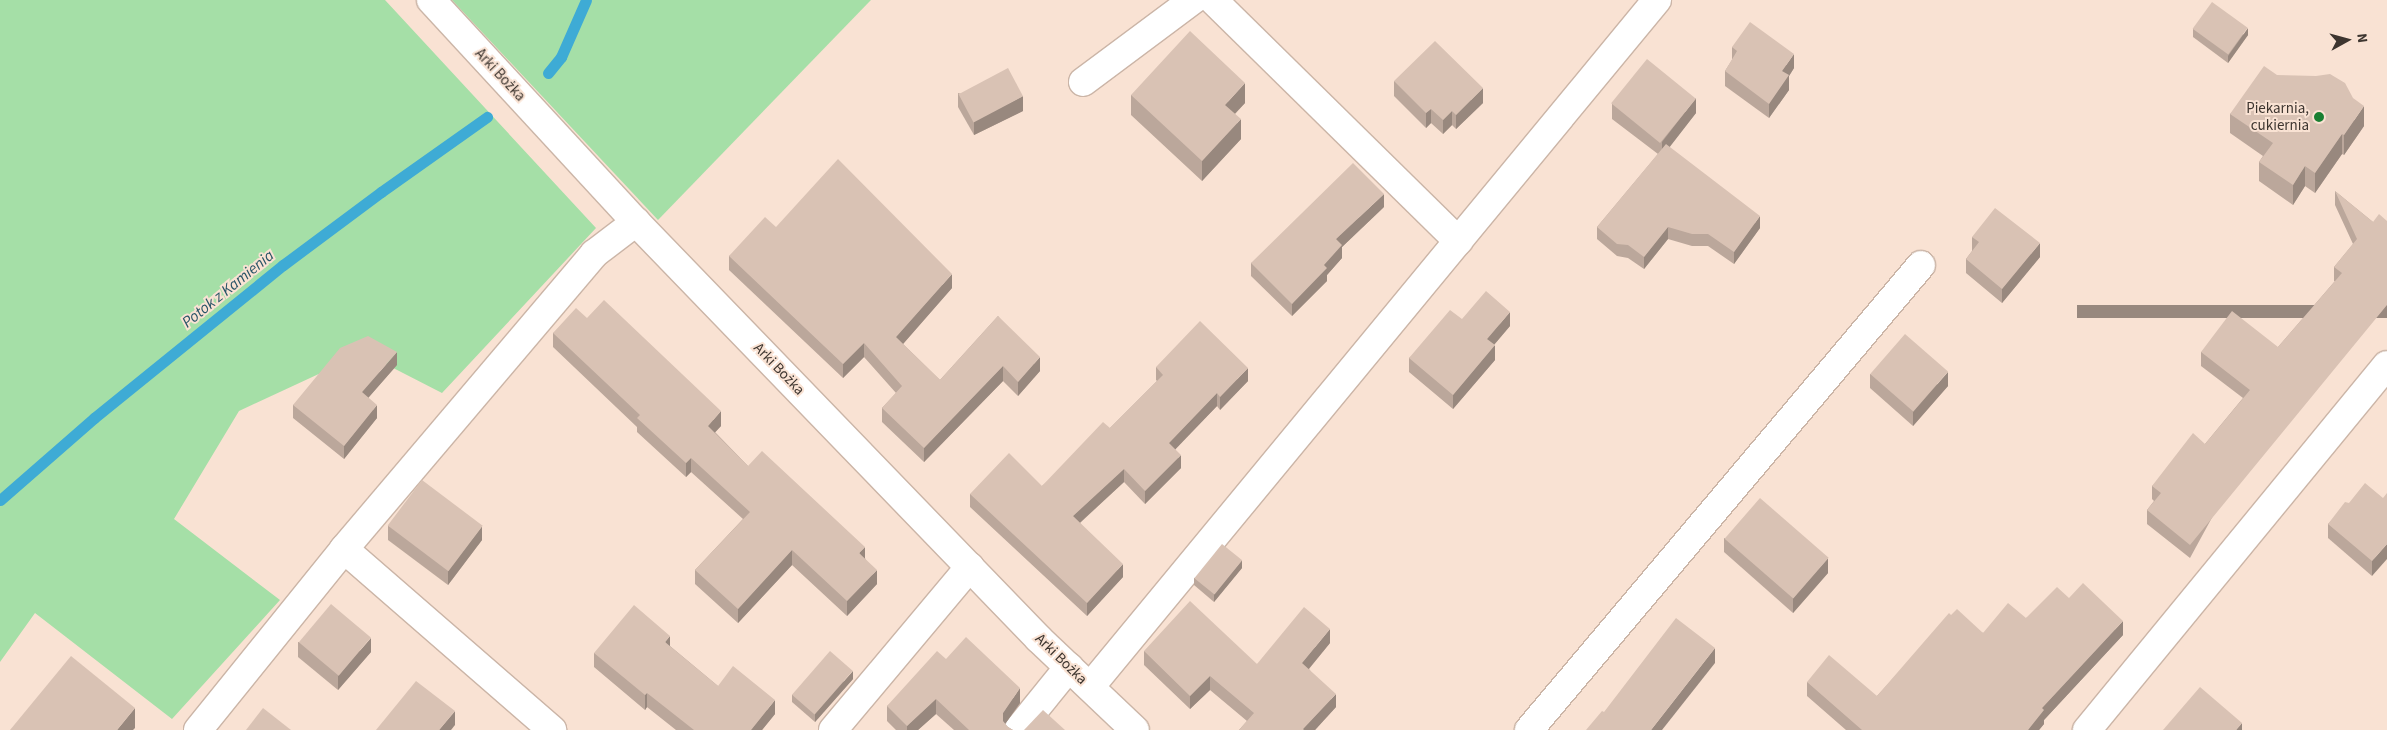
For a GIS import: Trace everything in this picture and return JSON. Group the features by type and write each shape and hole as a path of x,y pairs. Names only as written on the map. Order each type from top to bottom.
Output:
{"street":[{"name":"Arki Bożka","path":"431,0 636,222 970,567 1069,667 1135,730"},
{"path":"1083,82 1193,0"},
{"path":"1213,0 1458,241"},
{"path":"1090,687 1657,0"},
{"path":"198,730 344,549 594,254 636,222"},
{"path":"1529,730 1921,265"},
{"path":"2087,730 2387,365"},
{"path":"344,549 552,730"},
{"path":"833,730 970,567"},
{"path":"1018,730 1069,667"}],"green space":[{"path":"0,0 385,0 596,228 442,393 364,353 239,411 174,519 280,600 172,719 35,613 0,662"},
{"path":"452,0 871,0 658,220"}],"building":[{"path":"2212,2 2248,28 2228,55 2193,29"},
{"path":"1750,22 1794,54 1782,71 1789,75 1769,104 1725,71 1737,51 1732,47"},
{"path":"1190,31 1245,83 1225,105 1241,119 1202,161 1131,95"},
{"path":"1435,41 1483,88 1456,115 1452,111 1443,120 1431,109 1426,113 1394,81"},
{"path":"1647,59 1696,99 1660,143 1611,103"},
{"path":"2264,66 2277,75 2316,76 2330,74 2345,83 2353,98 2364,106 2315,173 2305,166 2293,185 2259,162 2273,143 2230,114"},
{"path":"1008,68 1023,96 974,123 959,94"},
{"path":"1666,144 1760,216 1734,252 1708,234 1692,234 1668,227 1644,257 1628,245 1617,244 1597,227"},
{"path":"838,159 952,274 896,337 940,380 998,316 1040,357 1018,382 1003,366 924,448 882,408 902,386 864,343 843,364 729,256 765,217 776,227"},
{"path":"1353,163 1384,194 1336,239 1342,245 1324,265 1327,268 1292,304 1251,263"},
{"path":"2335,191 2373,222 2379,214 2387,221 2387,305 2190,545 2147,510 2161,493 2152,486 2193,433 2205,444 2250,390 2201,352 2232,311 2278,347 2342,273 2334,267 2357,239"},
{"path":"1995,208 2040,243 2002,289 1966,259 1979,242 1972,237"},
{"path":"1486,291 1510,312 1487,339 1495,345 1453,395 1409,358 1450,310 1462,319"},
{"path":"604,300 721,411 708,426 748,466 762,451 865,547 859,553 877,570 847,601 792,550 738,609 695,570 750,512 691,458 686,463 637,418 640,415 553,333 576,308 587,318"},
{"path":"1200,321 1248,368 1220,397 1217,393 1169,443 1181,455 1145,491 1124,469 1073,516 1123,564 1087,603 970,494 1009,453 1042,486 1103,422 1110,428 1163,375 1156,367"},
{"path":"1905,334 1948,371 1913,411 1870,374"},
{"path":"368,336 397,352 362,392 377,405 344,446 293,405 340,348"},
{"path":"422,480 483,526 448,571 388,526"},
{"path":"2365,483 2383,498 2387,493 2387,544 2372,561 2328,524 2345,502 2349,503"},
{"path":"1760,498 1829,558 1793,598 1725,539"},
{"path":"1222,544 1242,560 1215,595 1194,578"},
{"path":"2083,583 2123,621 2042,708 2044,710 2028,730 1862,730 1807,682 1829,655 1877,696 1949,613 1951,615 1957,609 1983,633 2008,603 2026,618 2057,587 2069,598"},
{"path":"1190,601 1257,664 1304,607 1330,629 1302,663 1336,694 1304,730 1239,730 1254,713 1210,676 1190,696 1144,651"},
{"path":"331,604 371,637 339,676 299,642"},
{"path":"634,605 670,636 665,642 718,686 733,666 775,700 751,730 694,730 647,693 645,695 594,653"},
{"path":"1676,618 1715,648 1651,730 1586,730 1602,711 1604,712"},
{"path":"966,637 1020,688 1003,713 1003,721 1013,730 969,730 936,699 907,726 887,706 937,651 946,659"},
{"path":"830,651 853,671 815,714 792,695"},
{"path":"71,656 135,708 117,730 10,730"},
{"path":"416,681 455,711 439,730 376,730"},
{"path":"2200,687 2242,723 2236,730 2163,730"},
{"path":"263,708 291,730 246,730"},
{"path":"1043,710 1065,730 1024,730"}],"waterway":[{"name":"Potok z Kamienia","path":"548,73 561,57 586,0"},
{"name":"Potok z Kamienia","path":"0,500 94,418 283,265 381,192 487,117"}],"place":[{"name":"Piekarnia, cukiernia","path":"2319,117"}]}
